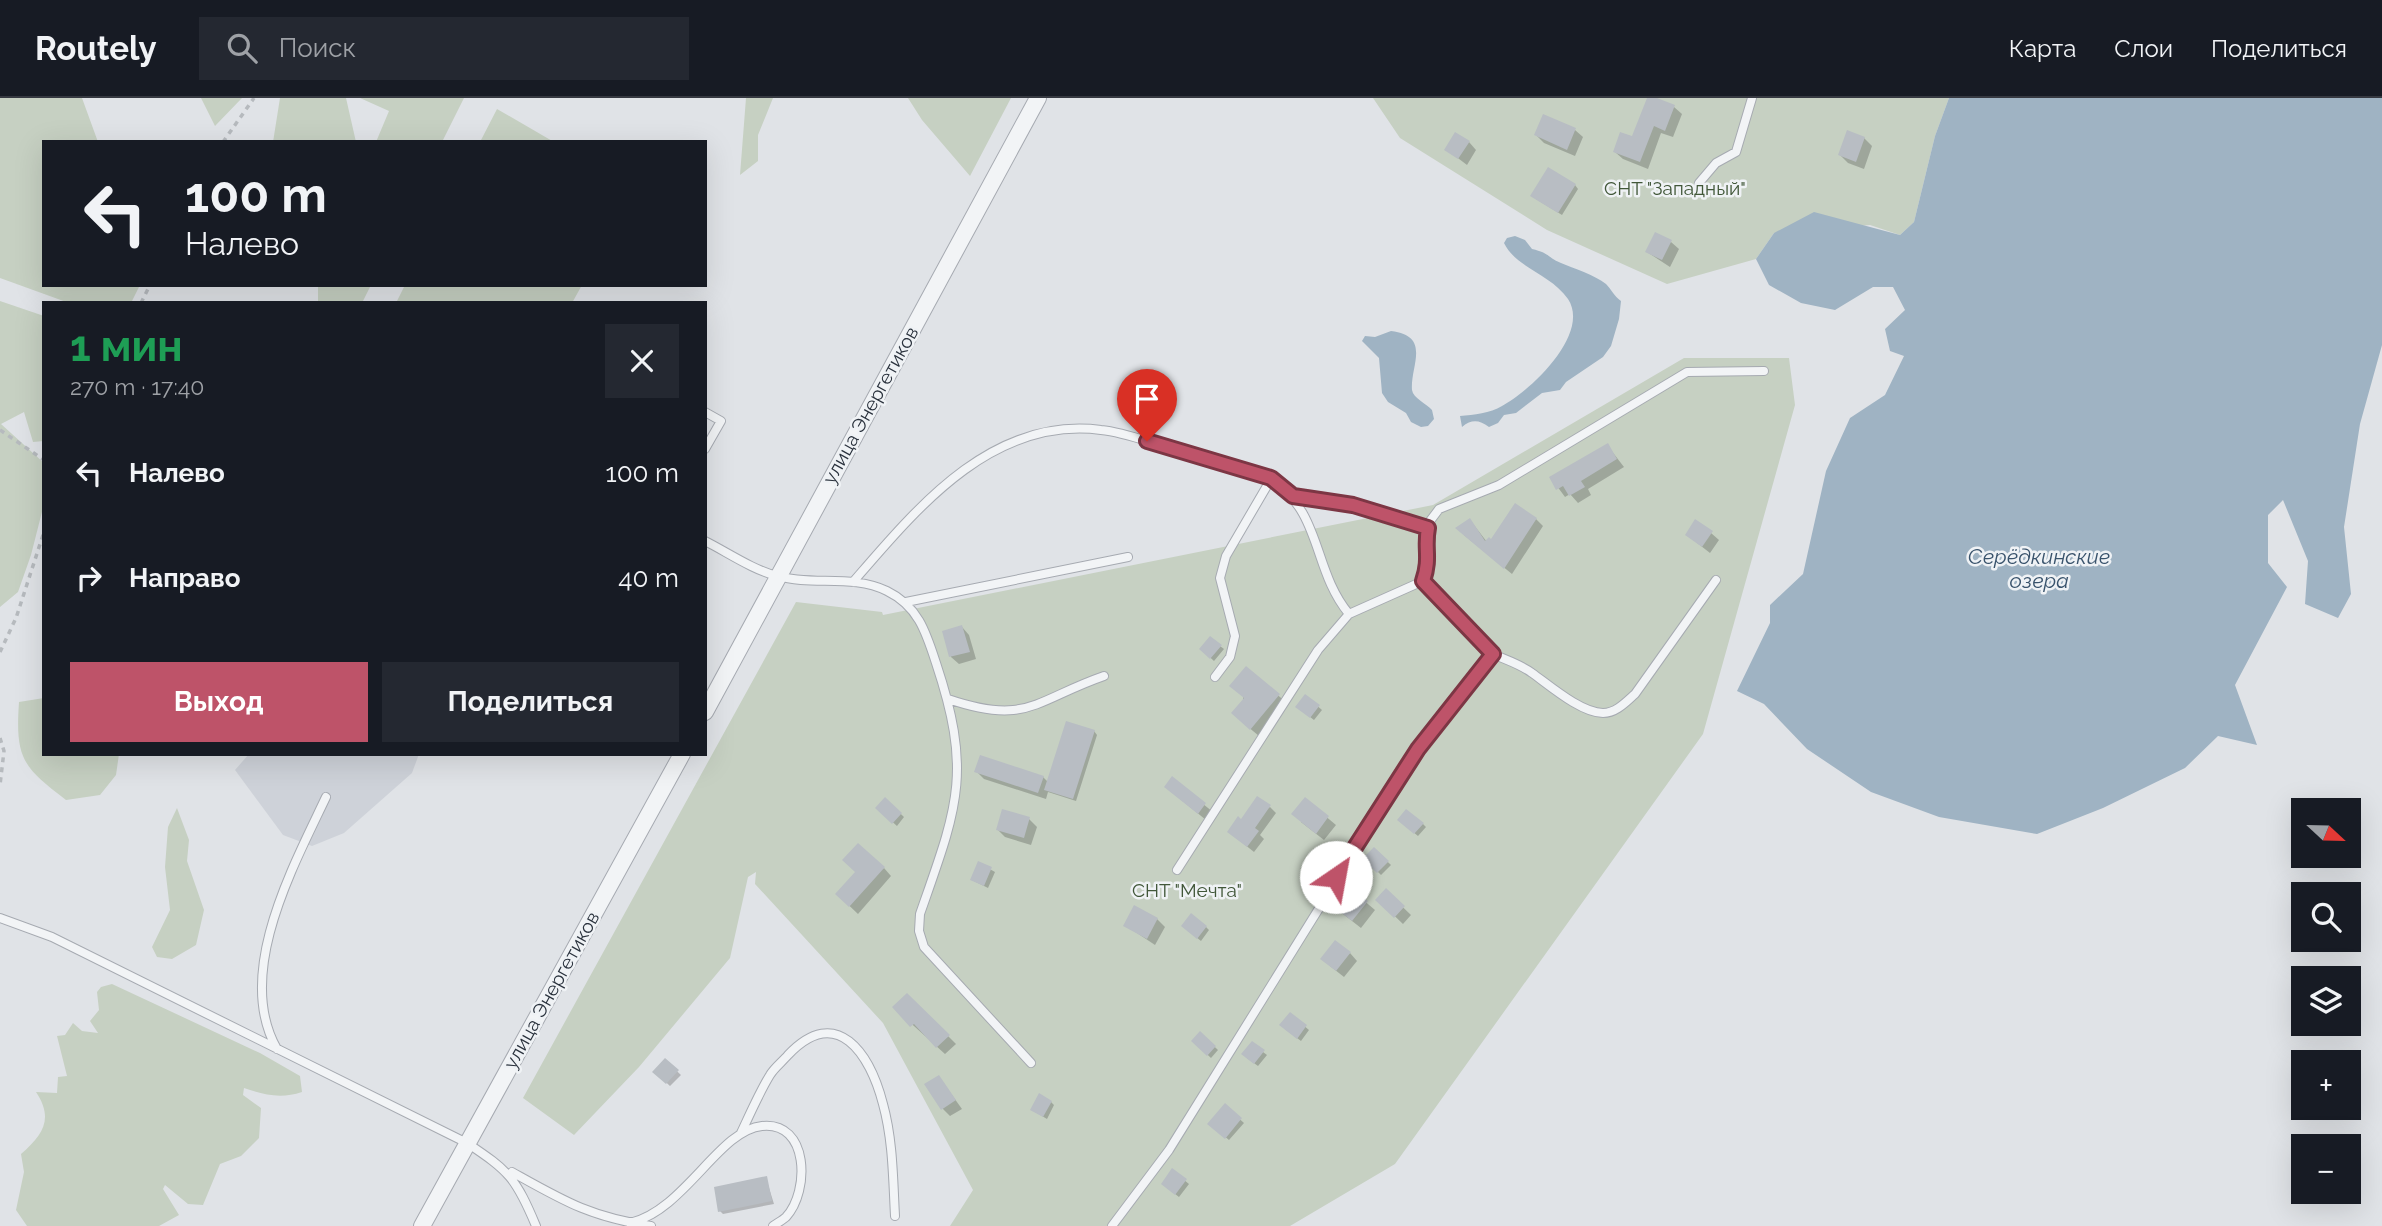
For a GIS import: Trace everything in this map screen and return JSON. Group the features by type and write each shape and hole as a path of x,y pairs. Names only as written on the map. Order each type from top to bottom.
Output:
{"street":[{"name":"улица Энергетиков","path":"707,708 1038,98"},
{"name":"улица Энергетиков","path":"422,1226 681,756"}],"lane":[{"path":"1699,183 1716,163 1736,152 1752,98"},
{"path":"1177,870 1318,650 1349,614 1423,581 1430,561 1426,538 1428,528 1439,509 1499,485 1678,376 1703,370 1764,371"},
{"path":"707,413 720,421 707,445"},
{"path":"853,582 939,490 975,461 1033,434 1068,428 1103,430 1271,478 1293,496 1310,525 1333,595 1349,614"},
{"path":"1215,677 1230,657 1235,636 1220,578 1226,556 1271,478"},
{"path":"1293,496 1353,505 1428,528"},
{"path":"707,542 777,576 853,582 886,590 906,602 922,621 948,699 958,754 958,785 953,819 920,915 919,931 923,947 1031,1063"},
{"path":"906,602 1128,557"},
{"path":"1423,581 1493,654 1517,664 1558,693 1603,713 1621,707 1635,694 1716,580"},
{"path":"1112,1226 1169,1150 1418,749 1493,654"},
{"path":"948,699 974,708 1024,710 1104,676"},
{"path":"278,1050 263,1017 264,970 274,917 288,876 326,797"},
{"path":"0,918 52,937 467,1143 505,1168 579,1209 651,1226"},
{"path":"630,1223 647,1219 667,1206 741,1133 771,1073 802,1040 822,1031 838,1034 853,1045 883,1103 891,1144 895,1216"},
{"path":"741,1133 762,1125 782,1129 796,1142 802,1161 798,1191 787,1216 773,1226"},
{"path":"505,1168 516,1181 536,1226"}],"path":[{"path":"224,140 254,98"},
{"path":"0,430 42,459"},
{"path":"0,652 20,606 42,538"},
{"path":"0,737 4,751 0,785"}],"shaded area":[{"path":"247,756 418,756 412,773 344,833 312,846 283,835 235,770"}],"green space":[{"path":"0,98 82,98 97,140 42,140 42,287 139,287 132,301 63,301 0,278"},
{"path":"201,98 242,98 215,126"},
{"path":"280,98 346,98 356,140 273,140"},
{"path":"360,98 464,98 443,140 377,140 389,111"},
{"path":"746,98 773,98 758,135 758,161 740,175"},
{"path":"908,98 1011,98 970,176 922,120"},
{"name":"СНТ \"Западный\"","path":"1373,98 1949,98 1935,136 1914,222 1900,235 1870,225 1774,233 1756,259 1667,284 1547,230 1400,138"},
{"path":"497,109 551,140 481,140"},
{"path":"318,287 370,287 363,301 318,301"},
{"path":"404,287 581,287 573,301 397,301"},
{"path":"0,301 42,315 42,441 33,442 24,412 1,424 42,461 42,512 18,592 0,607"},
{"name":"СНТ \"Мечта\"","path":"1684,358 1789,358 1795,405 1703,734 1395,1164 1290,1226 950,1226 973,1190 883,1023 755,884 756,872 748,877 730,958 639,1067 574,1135 523,1098 796,602 882,612 883,615 1433,505"},
{"path":"42,698 42,756 119,756 116,775 100,795 66,800 31,770 21,749 19,702"},
{"path":"177,808 189,840 187,861 204,910 196,945 172,959 157,957 152,947 170,910 165,867 168,827"},
{"path":"112,984 260,1053 300,1076 302,1092 273,1095 244,1088 243,1095 261,1108 259,1138 241,1156 220,1164 203,1205 188,1204 165,1185 163,1189 179,1215 159,1226 27,1226 16,1210 24,1172 21,1154 44,1126 44,1110 36,1092 57,1093 58,1077 67,1076 57,1036 65,1035 73,1023 82,1031 98,1033 90,1021 99,1010 97,992 101,987"}],"water":[{"name":"Серёдкинские озера","path":"1949,98 2382,98 2382,345 2360,424 2344,527 2351,594 2338,618 2305,604 2308,561 2283,500 2268,515 2268,563 2287,587 2235,685 2257,745 2218,736 2185,768 2103,808 2037,834 1939,817 1871,792 1807,749 1764,704 1737,691 1770,623 1770,605 1803,574 1826,471 1850,418 1885,395 1904,356 1890,351 1885,329 1905,310 1893,287 1873,287 1835,310 1801,303 1769,285 1756,259 1774,233 1814,212 1900,235 1914,222 1935,136"},
{"path":"1515,236 1525,240 1532,249 1606,284 1621,301 1619,319 1611,346 1603,357 1566,382 1560,390 1542,393 1516,413 1504,415 1498,423 1489,427 1476,421 1462,427 1460,416 1497,408 1527,388 1554,360 1565,344 1571,328 1573,313 1561,290 1509,252 1504,243 1507,238"},
{"path":"1391,331 1404,334 1415,346 1412,390 1417,398 1432,410 1434,419 1428,426 1421,427 1411,422 1406,413 1388,402 1382,393 1379,358 1362,341 1365,336 1375,337"}],"building":[{"path":"1647,98 1657,98 1675,105 1665,131 1654,126 1640,162 1613,152 1620,132 1632,136"},
{"path":"1543,114 1576,128 1567,150 1534,135"},
{"path":"1847,130 1865,137 1856,162 1838,155"},
{"path":"1455,132 1470,141 1458,159 1444,150"},
{"path":"1548,167 1576,184 1558,213 1530,196"},
{"path":"1655,232 1672,240 1662,260 1645,252"},
{"path":"1608,443 1617,459 1581,481 1585,487 1569,496 1563,486 1556,490 1549,477"},
{"path":"1515,503 1537,518 1504,569 1455,528 1470,518 1485,541 1489,537 1491,539"},
{"path":"1695,519 1713,531 1702,547 1685,535"},
{"path":"962,625 970,652 949,657 942,631"},
{"path":"1210,636 1222,645 1210,659 1199,649"},
{"path":"1246,666 1280,694 1250,730 1231,713 1244,698 1229,686"},
{"path":"1305,694 1320,705 1310,718 1295,707"},
{"path":"1066,721 1095,730 1073,799 1044,790"},
{"path":"980,755 1044,776 1038,793 974,772"},
{"path":"1172,776 1206,803 1198,814 1164,787"},
{"path":"1257,796 1271,805 1255,828 1259,831 1247,847 1227,832 1238,816 1241,819"},
{"path":"885,797 902,813 892,824 875,808"},
{"path":"1305,797 1329,816 1316,834 1291,814"},
{"path":"1002,809 1030,817 1024,838 996,830"},
{"path":"1406,809 1424,823 1414,834 1397,820"},
{"path":"858,843 885,867 849,907 835,894 855,872 842,860"},
{"path":"1374,847 1389,861 1377,873 1362,859"},
{"path":"978,861 992,867 984,886 970,880"},
{"path":"1349,886 1368,901 1352,921 1333,906"},
{"path":"1386,888 1405,906 1394,918 1375,900"},
{"path":"1134,905 1158,918 1147,939 1123,926"},
{"path":"1191,913 1207,926 1197,939 1181,926"},
{"path":"1335,940 1351,952 1336,971 1320,959"},
{"path":"907,993 950,1035 936,1048 914,1024 910,1027 892,1007"},
{"path":"1290,1012 1307,1025 1297,1039 1279,1025"},
{"path":"1200,1031 1216,1046 1207,1056 1191,1041"},
{"path":"1252,1041 1265,1050 1254,1064 1241,1054"},
{"path":"665,1058 679,1070 666,1084 652,1072"},
{"path":"939,1075 956,1100 941,1110 924,1084"},
{"path":"1039,1093 1052,1101 1043,1117 1030,1110"},
{"path":"1225,1103 1242,1118 1225,1139 1207,1124"},
{"path":"1172,1168 1187,1179 1175,1195 1161,1184"},
{"path":"767,1176 772,1201 718,1212 714,1187"}],"route":[{"path":"1147,441 1271,478 1293,496 1353,505 1428,528 1426,538 1430,561 1423,581 1493,654 1418,749 1336,877"}]}
